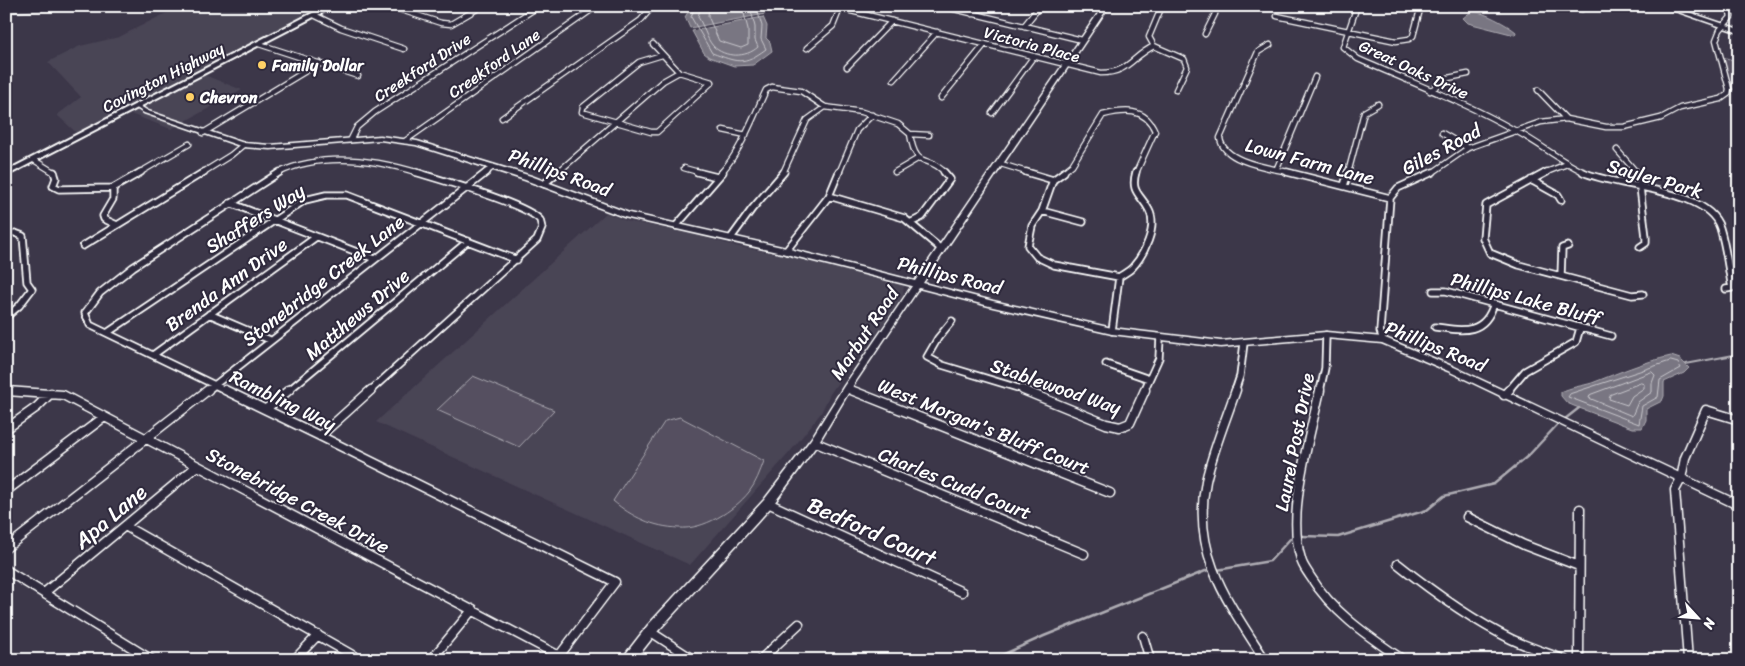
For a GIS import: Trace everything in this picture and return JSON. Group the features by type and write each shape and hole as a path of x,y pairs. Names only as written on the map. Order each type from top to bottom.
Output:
{"main road":[{"name":"Covington Highway","path":"6,174 332,6"}],"street":[{"path":"390,6 441,24 451,24 482,6"},
{"name":"Creekford Drive","path":"351,139 357,127 375,112 539,6"},
{"name":"Creekford Lane","path":"405,141 597,6"},
{"path":"502,118 641,20 653,6"},
{"path":"942,6 1082,40"},
{"path":"972,14 978,6"},
{"name":"Marbut Road","path":"627,660 652,629 768,503 814,442 847,388 1106,6"},
{"path":"1162,6 1149,37 1154,46 1184,59 1187,67 1176,90"},
{"path":"1205,34 1215,14 1216,6"},
{"name":"Great Oaks Drive","path":"1357,6 1343,47 1350,55 1514,130"},
{"path":"1277,16 1396,41 1409,39 1413,36 1422,6"},
{"path":"1571,6 1582,9"},
{"path":"1664,6 1739,31"},
{"name":"Giles Road","path":"1383,340 1380,331 1390,198 1398,188 1430,174 1468,148 1514,130 1541,122 1566,119 1606,127 1624,128 1660,118 1680,108 1721,99 1728,94 1729,89 1716,40 1717,34 1731,20 1733,14 1729,6"},
{"path":"807,48 833,26 840,7"},
{"name":"Victoria Place","path":"840,7 1093,72 1112,73 1126,68 1141,52 1154,46"},
{"path":"1024,26 1036,12"},
{"path":"314,15 340,28 404,49"},
{"path":"847,68 892,21"},
{"path":"894,80 938,32"},
{"path":"259,44 358,76"},
{"path":"652,44 679,72 712,82 657,132 587,114 582,110 639,62 662,55"},
{"path":"941,98 985,44"},
{"name":"Lown Farm Lane","path":"1270,45 1258,52 1220,138 1220,142 1225,150 1236,157 1390,198"},
{"path":"992,113 1034,56"},
{"path":"203,133 318,64"},
{"path":"544,184 663,81 679,72"},
{"path":"1430,91 1448,78 1468,74"},
{"path":"1277,168 1315,77"},
{"path":"676,226 730,163 746,135 766,90 773,85 802,91 824,106 872,115 898,124 910,134 929,135"},
{"path":"1538,90 1566,119"},
{"path":"1344,186 1364,112 1378,104"},
{"path":"731,238 752,209 783,174 807,120 824,106"},
{"name":"Phillips Road","path":"138,107 146,112 203,133 242,145 270,147 380,138 405,141 493,167 627,215 786,251 1112,331 1221,344 1326,334 1383,340 1451,369 1739,506"},
{"path":"1123,110 1141,114 1152,122 1155,131 1134,176 1134,186 1150,212 1152,220 1151,230 1134,265 1127,272 1119,277 1054,265 1037,257 1028,246 1028,241 1032,226 1042,211 1053,180 1072,166 1103,115 1123,110"},
{"path":"786,251 829,196 857,130 872,115"},
{"path":"723,130 746,135"},
{"name":"Sayler Park","path":"1514,130 1567,164 1590,175 1681,197 1707,208 1720,226 1724,243 1732,288 1726,289"},
{"path":"910,134 911,148 919,158 943,170 950,178 922,217 910,223"},
{"path":"1442,134 1468,148"},
{"path":"34,160 54,171 56,178 53,186 59,189 113,188 189,144"},
{"path":"84,246 231,156 242,145"},
{"path":"1617,150 1636,171 1640,187 1646,243 1640,247"},
{"path":"895,172 919,158"},
{"name":"Rambling Way","path":"465,188 376,161 352,160 294,166 279,172 133,267 100,293 85,313 90,325 495,520 615,582 561,658"},
{"path":"1000,164 1053,180"},
{"path":"1567,164 1531,180 1486,205 1483,238 1490,253 1519,264 1561,276 1632,295 1643,294"},
{"name":"Stonebridge Creek Lane","path":"6,548 493,167"},
{"path":"684,168 717,178"},
{"path":"1531,180 1558,195 1561,200"},
{"path":"113,188 114,198 104,219 117,225"},
{"path":"320,436 517,260 537,240 543,230 542,222 538,216 492,196 465,188"},
{"name":"Shaffers Way","path":"107,333 305,200 334,193 347,195 517,260"},
{"path":"829,196 904,218 941,249"},
{"path":"230,203 375,259"},
{"path":"1042,211 1083,222"},
{"path":"6,317 19,306 32,289 27,282 23,236 15,233"},
{"name":"Brenda Ann Drive","path":"153,355 316,237"},
{"name":"Matthews Drive","path":"266,409 468,241"},
{"path":"1561,276 1562,248 1568,246"},
{"path":"1112,331 1119,277"},
{"name":"Phillips Lake Bluff","path":"1433,291 1446,291 1494,303 1611,336"},
{"path":"1435,327 1468,331 1479,327 1489,318 1494,303"},
{"path":"209,314 270,340"},
{"name":"Stablewood Way","path":"952,321 938,338 927,357 942,365 1028,391 1106,424 1120,427 1130,423 1148,386 1149,379 1159,358 1160,338"},
{"path":"1504,395 1525,371 1576,342 1580,328"},
{"name":"Laurel Post Drive","path":"1326,334 1325,368 1296,505 1296,539 1301,561 1317,587 1333,607 1365,634 1402,660"},
{"path":"1244,343 1240,376 1206,481 1203,519 1209,562 1225,597 1265,660"},
{"path":"1106,364 1149,379"},
{"name":"West Morgan's Bluff Court","path":"847,388 1110,493"},
{"name":"Stonebridge Creek Drive","path":"8,391 63,395 561,658"},
{"path":"6,429 37,408 51,393"},
{"path":"1688,660 1675,490 1681,479 1685,458 1706,410 1739,420"},
{"path":"6,491 104,418"},
{"name":"Charles Cudd Court","path":"814,442 1084,554"},
{"name":"Apa Lane","path":"44,594 197,466"},
{"name":"Bedford Court","path":"768,503 962,592"},
{"path":"1580,509 1580,660"},
{"path":"1467,517 1524,545 1579,566"},
{"path":"125,526 361,660"},
{"path":"1398,564 1427,588 1456,608 1511,639 1565,660"},
{"path":"6,570 152,660"},
{"path":"431,660 473,610"},
{"path":"760,660 799,624"},
{"path":"651,632 694,660"},
{"path":"294,660 318,635"},
{"path":"1143,636 1150,660"}],"shaded area":[{"path":"180,6 331,6 202,74 242,90 171,129 128,113 81,137 57,115 81,97 48,62 80,46 119,37"},
{"path":"1723,57 1739,62 1739,90 1732,89"},
{"path":"606,213 627,221 690,233 735,246 794,257 904,285 903,295 873,339 863,346 830,394 821,413 790,452 690,565 376,422"},
{"path":"473,376 554,410 519,447 437,410"},
{"path":"680,417 764,461 758,477 743,499 717,518 688,528 660,526 643,520 613,501 665,421"}],"water":[{"path":"692,6 759,6 765,14 690,28 685,17"},
{"path":"1472,11 1482,13 1501,22 1516,32 1515,35 1468,23 1463,18"},
{"path":"763,17 767,26 766,38 770,42 772,51 753,65 734,66 709,57 704,53 692,31"},
{"path":"1671,356 1680,359 1689,368 1684,373 1664,382 1662,401 1646,409 1646,420 1642,428 1632,428 1574,406 1567,403 1561,396 1561,392 1565,390 1592,383"}],"waterway":[{"path":"6,13 105,6"},
{"path":"1686,364 1739,354"},
{"path":"1565,419 1579,408"},
{"path":"1301,536 1338,537 1427,510 1444,496 1494,484 1529,455 1558,424"},
{"path":"1217,570 1270,561 1290,539"},
{"path":"991,660 1044,636 1208,570"}],"place":[{"name":"Family Dollar","path":"262,65"},
{"name":"Chevron","path":"190,97"}]}
